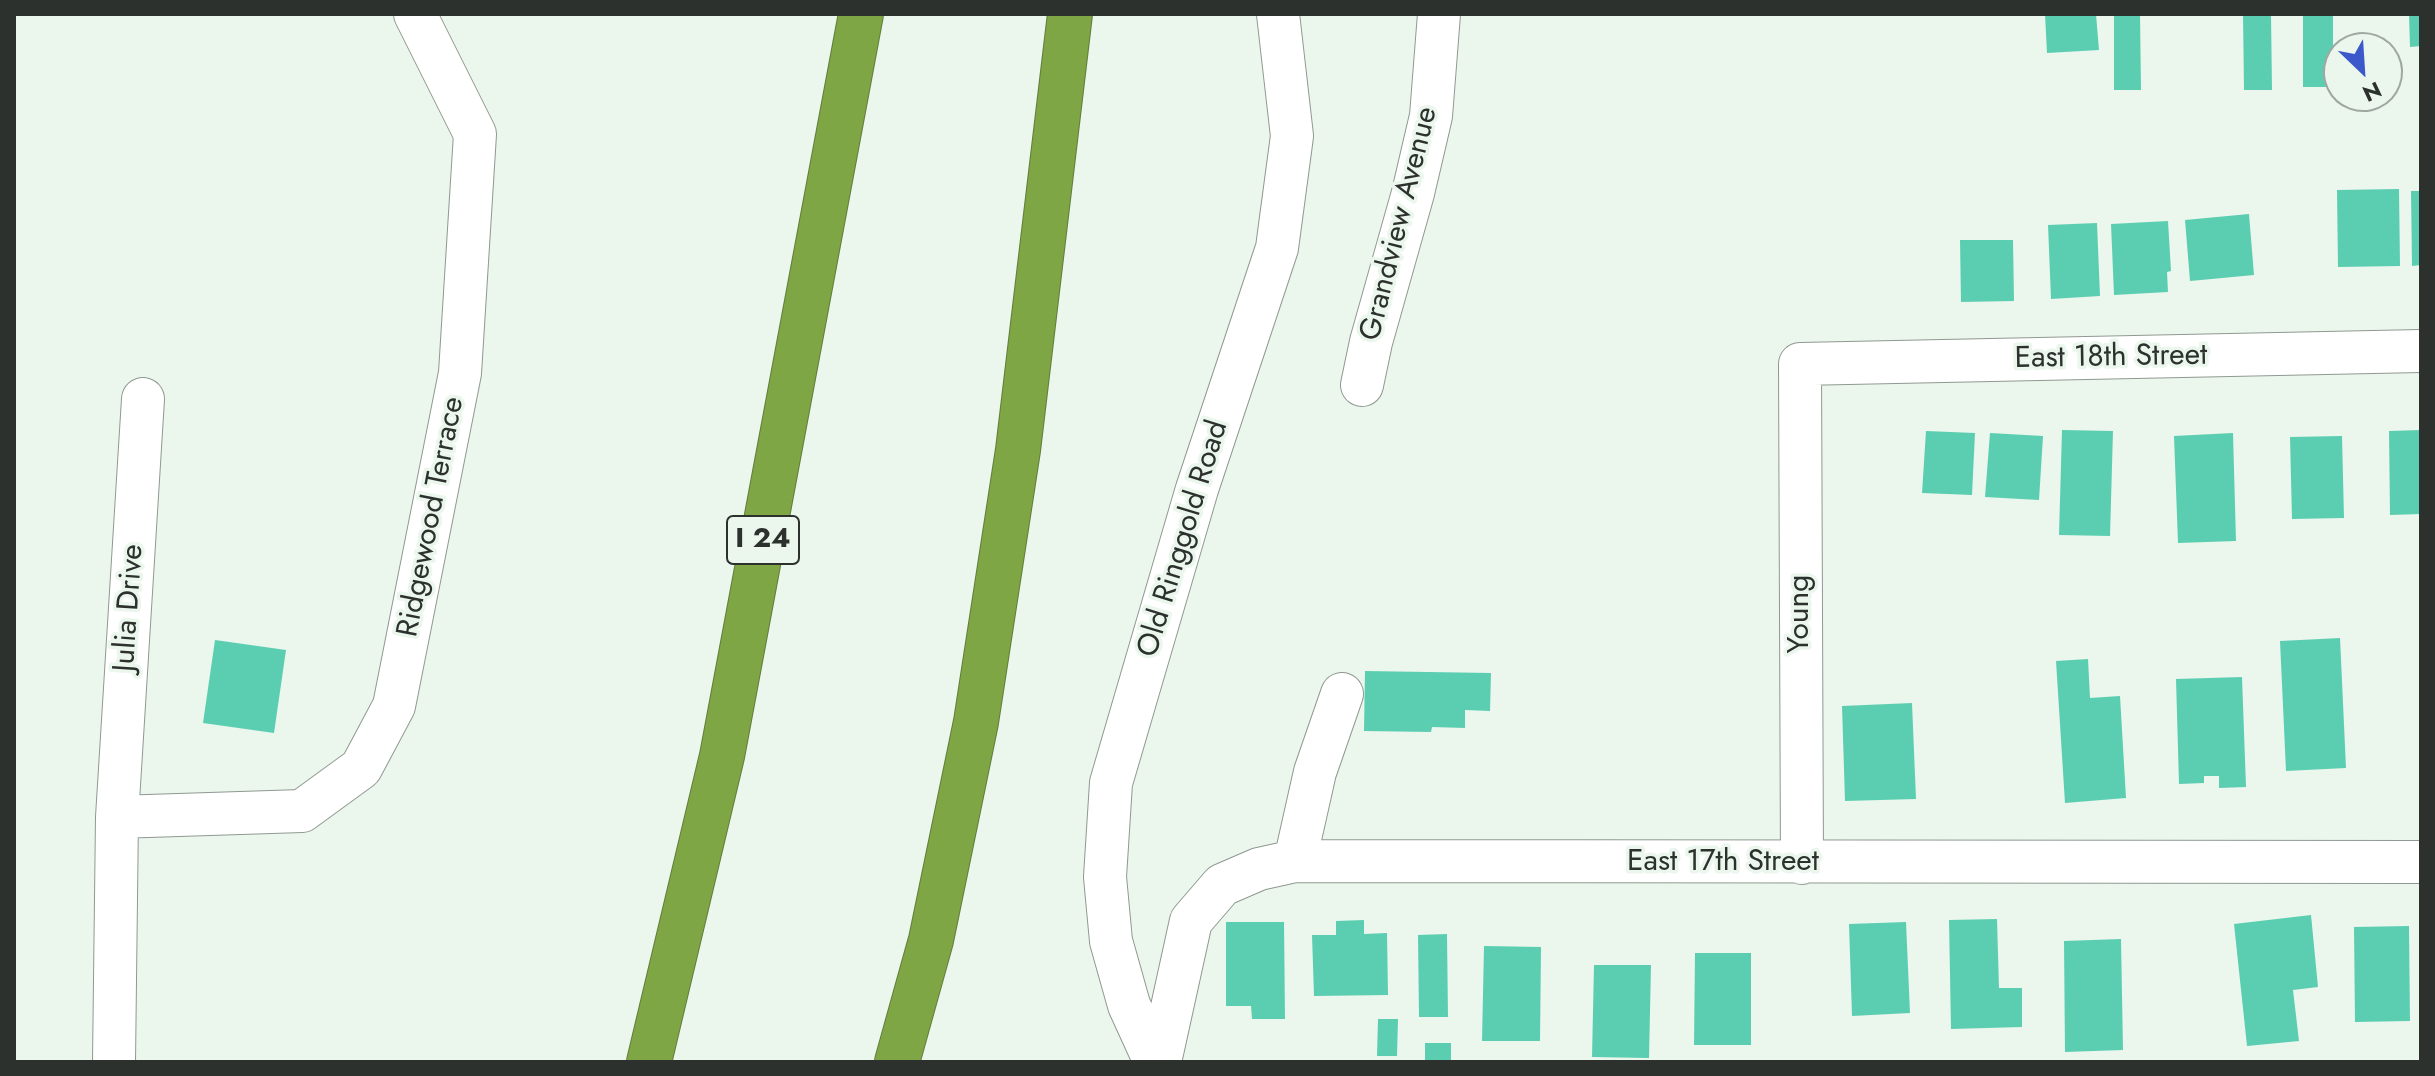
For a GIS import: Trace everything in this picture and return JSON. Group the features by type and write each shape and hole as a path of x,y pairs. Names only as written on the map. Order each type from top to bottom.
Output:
{"highway":[{"name":"I 24","path":"649,1062 722,756 861,14"},
{"path":"897,1062 931,940 976,722 1018,450 1070,14"}],"street":[{"name":"Ridgewood Terrace","path":"117,817 302,811 361,768 394,706 460,373 475,134 415,14"},
{"name":"Old Ringgold Road","path":"1157,1062 1129,1005 1111,941 1105,877 1111,783 1197,489 1277,248 1292,136 1278,14"},
{"name":"Grandview Avenue","path":"1362,385 1431,116 1439,14"},
{"name":"East 18th Street","path":"1800,364 2421,351"},
{"name":"Young","path":"1800,364 1802,863"},
{"name":"Julia Drive","path":"114,1062 117,817 143,399"},
{"path":"1295,861 1315,772 1342,694"},
{"name":"East 17th Street","path":"1157,1062 1191,921 1222,885 1259,869 1295,861 2421,862"}],"building":[{"path":"2045,14 2096,14 2099,50 2047,53"},
{"path":"2114,14 2140,14 2141,90 2114,90"},
{"path":"2243,14 2271,14 2272,90 2244,90"},
{"path":"2303,14 2333,14 2333,32 2323,32 2323,87 2303,87"},
{"path":"2409,14 2421,14 2421,46 2410,47"},
{"path":"2399,189 2400,266 2338,267 2337,190"},
{"path":"2411,191 2421,191 2421,265 2412,266"},
{"path":"2249,214 2254,275 2190,281 2185,220"},
{"path":"2168,221 2171,271 2167,272 2168,292 2114,295 2111,224"},
{"path":"2097,223 2100,296 2051,299 2048,225"},
{"path":"1960,240 2013,240 2014,301 1961,302"},
{"path":"2062,430 2113,431 2110,536 2059,535"},
{"path":"2421,430 2421,514 2390,515 2389,431"},
{"path":"1926,431 1975,433 1972,495 1922,493"},
{"path":"1990,433 2043,436 2039,500 1985,497"},
{"path":"2233,433 2236,541 2178,543 2174,436"},
{"path":"2342,436 2344,518 2292,519 2290,437"},
{"path":"2340,638 2346,768 2286,771 2280,641"},
{"path":"215,640 286,650 274,733 203,723"},
{"path":"2088,659 2090,698 2120,696 2126,798 2065,803 2056,661"},
{"path":"1365,671 1491,673 1490,711 1465,710 1465,728 1432,727 1431,732 1364,731"},
{"path":"2242,677 2246,787 2219,788 2219,776 2204,776 2204,783 2179,784 2176,679"},
{"path":"1912,703 1916,799 1845,801 1842,706"},
{"path":"2311,915 2318,987 2293,990 2299,1041 2247,1046 2234,924"},
{"path":"1997,919 1999,988 2022,988 2022,1027 1951,1029 1949,920"},
{"path":"1364,920 1364,934 1387,933 1388,995 1314,996 1312,935 1336,935 1336,921"},
{"path":"1226,922 1284,922 1285,1019 1252,1019 1251,1006 1226,1006"},
{"path":"1906,922 1910,1013 1852,1016 1849,924"},
{"path":"2409,926 2410,1021 2355,1022 2354,927"},
{"path":"1447,934 1448,1017 1419,1017 1418,935"},
{"path":"2121,939 2123,1050 2065,1052 2064,941"},
{"path":"1484,946 1541,947 1540,1041 1482,1041"},
{"path":"1695,953 1751,953 1751,1045 1694,1045"},
{"path":"1594,965 1651,965 1649,1058 1592,1057"},
{"path":"1378,1019 1398,1019 1397,1056 1377,1056"},
{"path":"1425,1043 1451,1043 1451,1062 1425,1062"}]}
